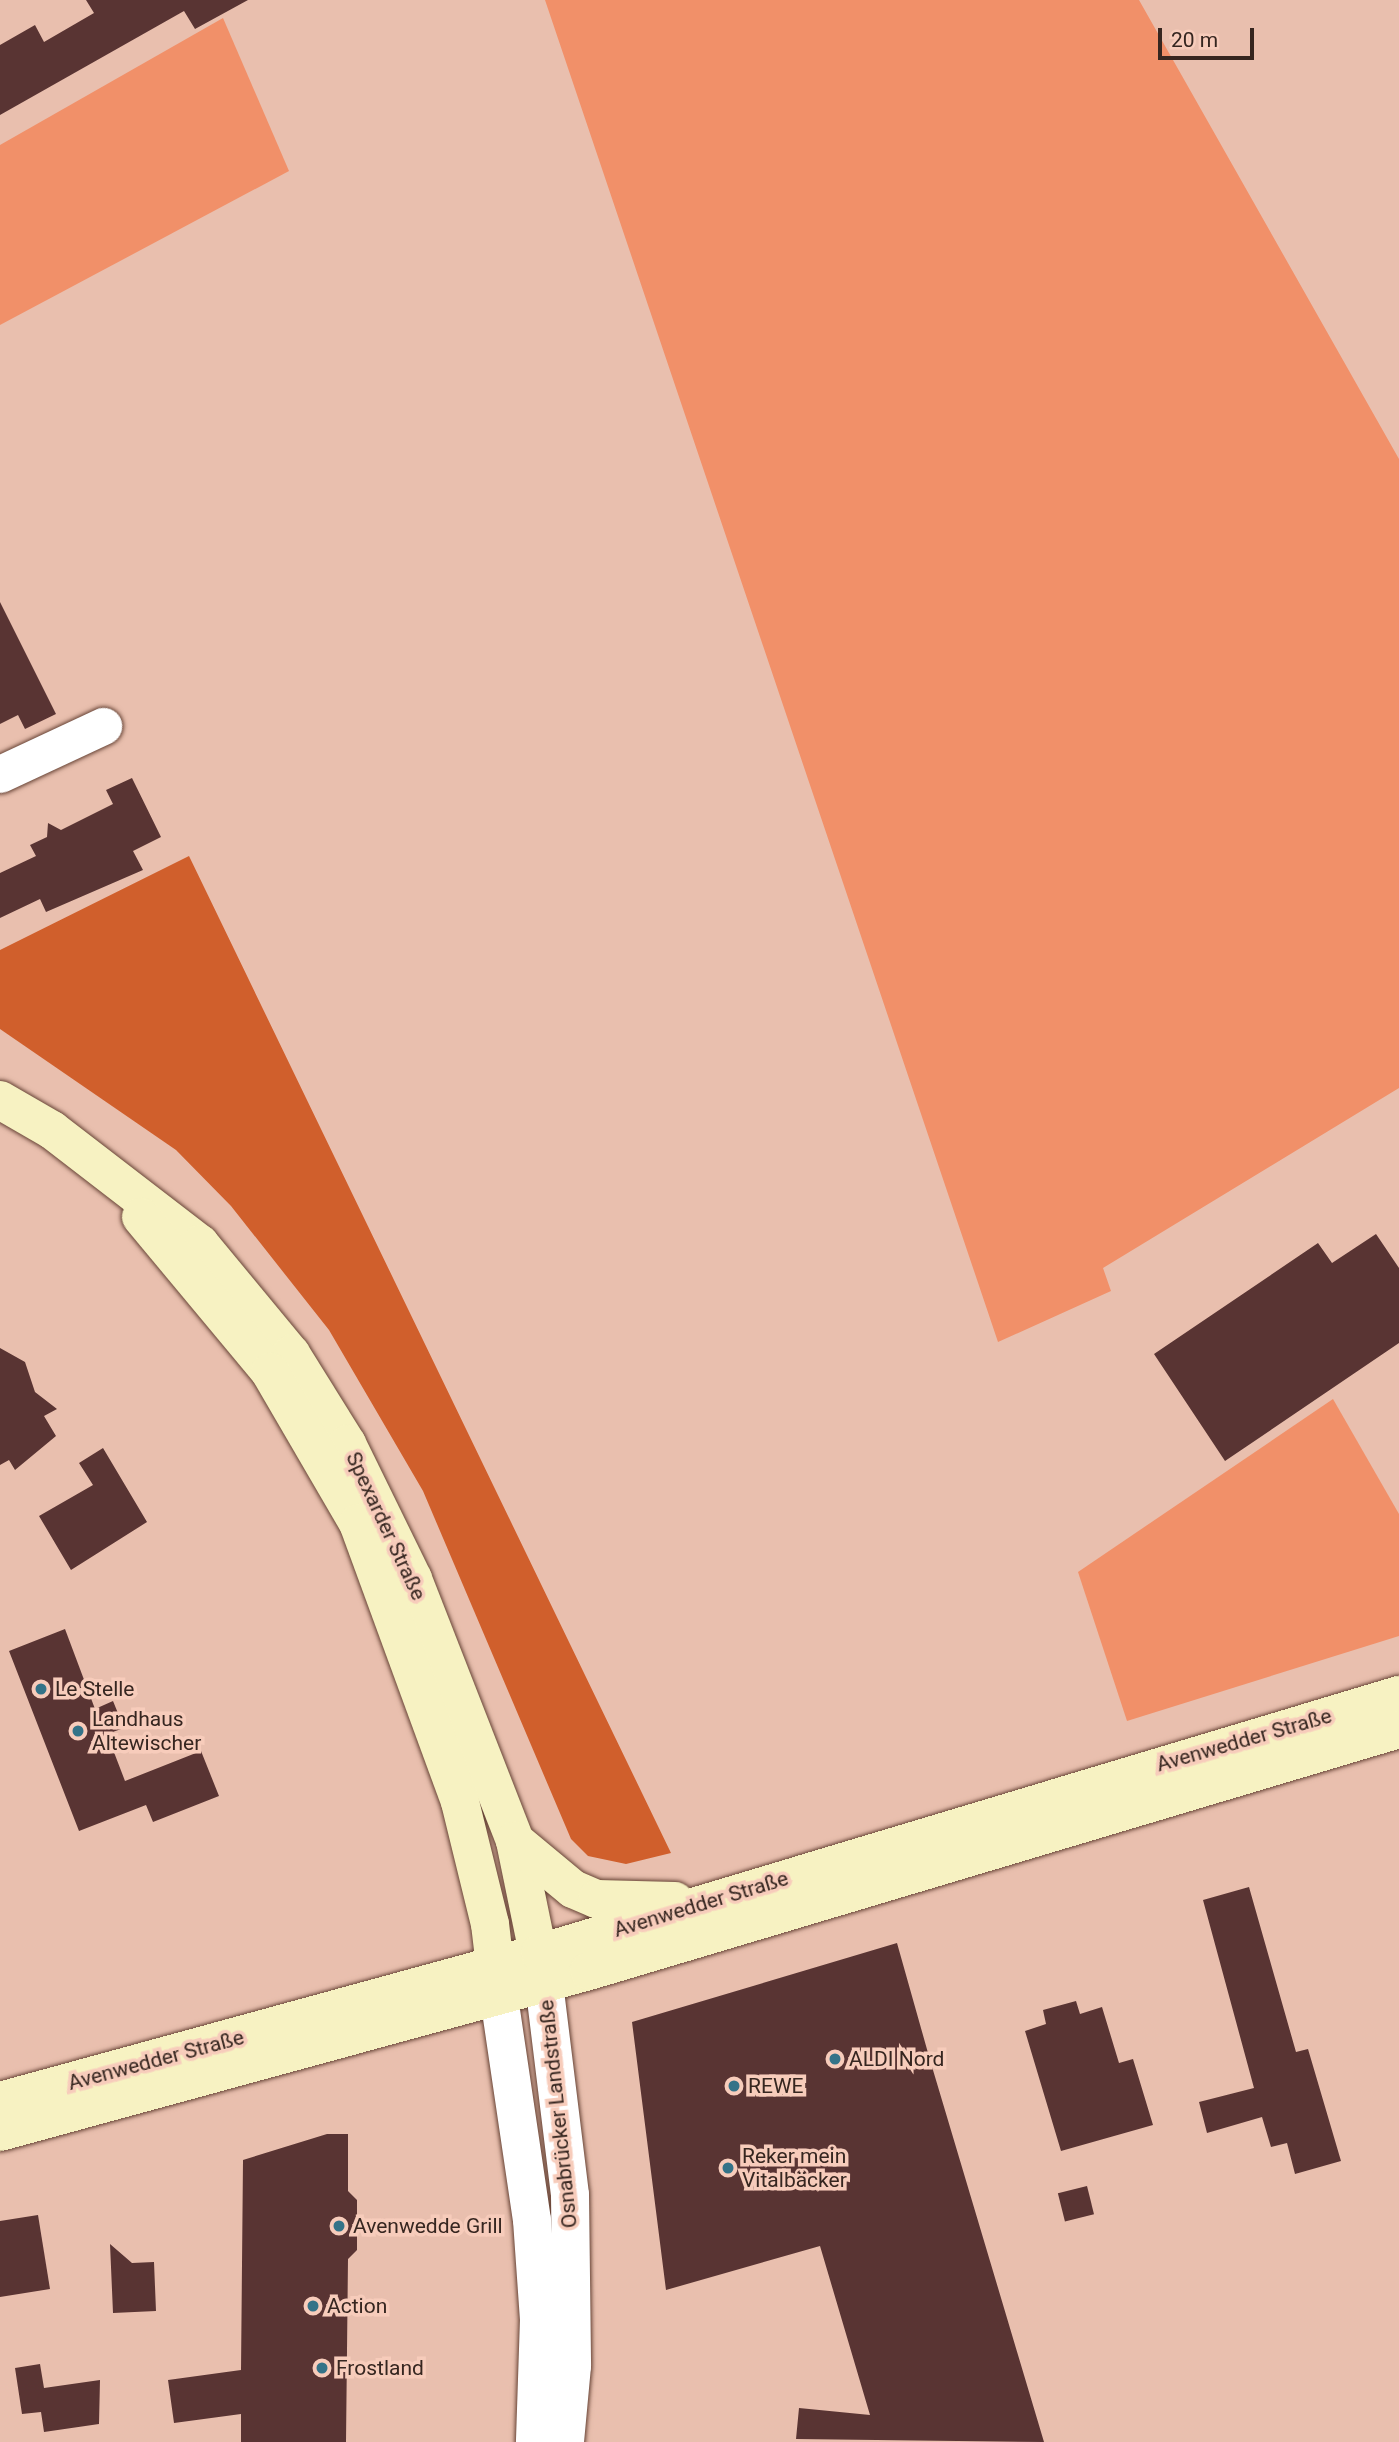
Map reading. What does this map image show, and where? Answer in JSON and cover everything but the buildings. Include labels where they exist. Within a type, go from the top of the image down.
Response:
[{"type":"main road","name":"Spexarder Straße","points":[[0,1100],[52,1130],[200,1244],[291,1354],[347,1444],[413,1579],[515,1841],[542,1968]]},
{"type":"main road","name":"Spexarder Straße","points":[[107,1175],[270,1372],[358,1523],[460,1801],[497,1981]]},
{"type":"main road","name":"Avenwedder Straße","points":[[542,1968],[728,1896],[1399,1695]]},
{"type":"main road","name":"Avenwedder Straße","points":[[0,2132],[542,1968],[1399,1729]]},
{"type":"main road","points":[[515,1841],[573,1889],[597,1899],[655,1903],[728,1896]]},
{"type":"main road","name":"Avenwedder Straße","points":[[0,2101],[497,1981]]},
{"type":"street","points":[[0,774],[103,726]]},
{"type":"street","name":"Osnabrücker Landstraße","points":[[542,1968],[570,2195],[572,2366],[565,2442]]},
{"type":"street","name":"Osnabrücker Landstraße","points":[[497,1981],[532,2220],[539,2319],[535,2442]]},
{"type":"shaded area","points":[[545,0],[1139,0],[1399,459],[1399,1088],[1103,1268],[1111,1291],[998,1342]]},
{"type":"shaded area","points":[[223,18],[289,171],[0,325],[0,145]]},
{"type":"shaded area","points":[[189,856],[671,1853],[626,1864],[588,1856],[571,1839],[423,1491],[329,1330],[231,1206],[176,1150],[0,1029],[0,950]]},
{"type":"shaded area","points":[[1333,1399],[1399,1514],[1399,1636],[1127,1721],[1078,1572]]},
{"type":"place","name":"Le Stelle","points":[[41,1689]]},
{"type":"place","name":"Landhaus Altewischer","points":[[78,1731]]},
{"type":"place","name":"ALDI Nord","points":[[835,2059]]},
{"type":"place","name":"REWE","points":[[734,2086]]},
{"type":"place","name":"Reker mein Vitalbäcker","points":[[728,2168]]},
{"type":"place","name":"Avenwedde Grill","points":[[339,2226]]},
{"type":"place","name":"Action","points":[[313,2306]]},
{"type":"place","name":"Frostland","points":[[322,2368]]}]
